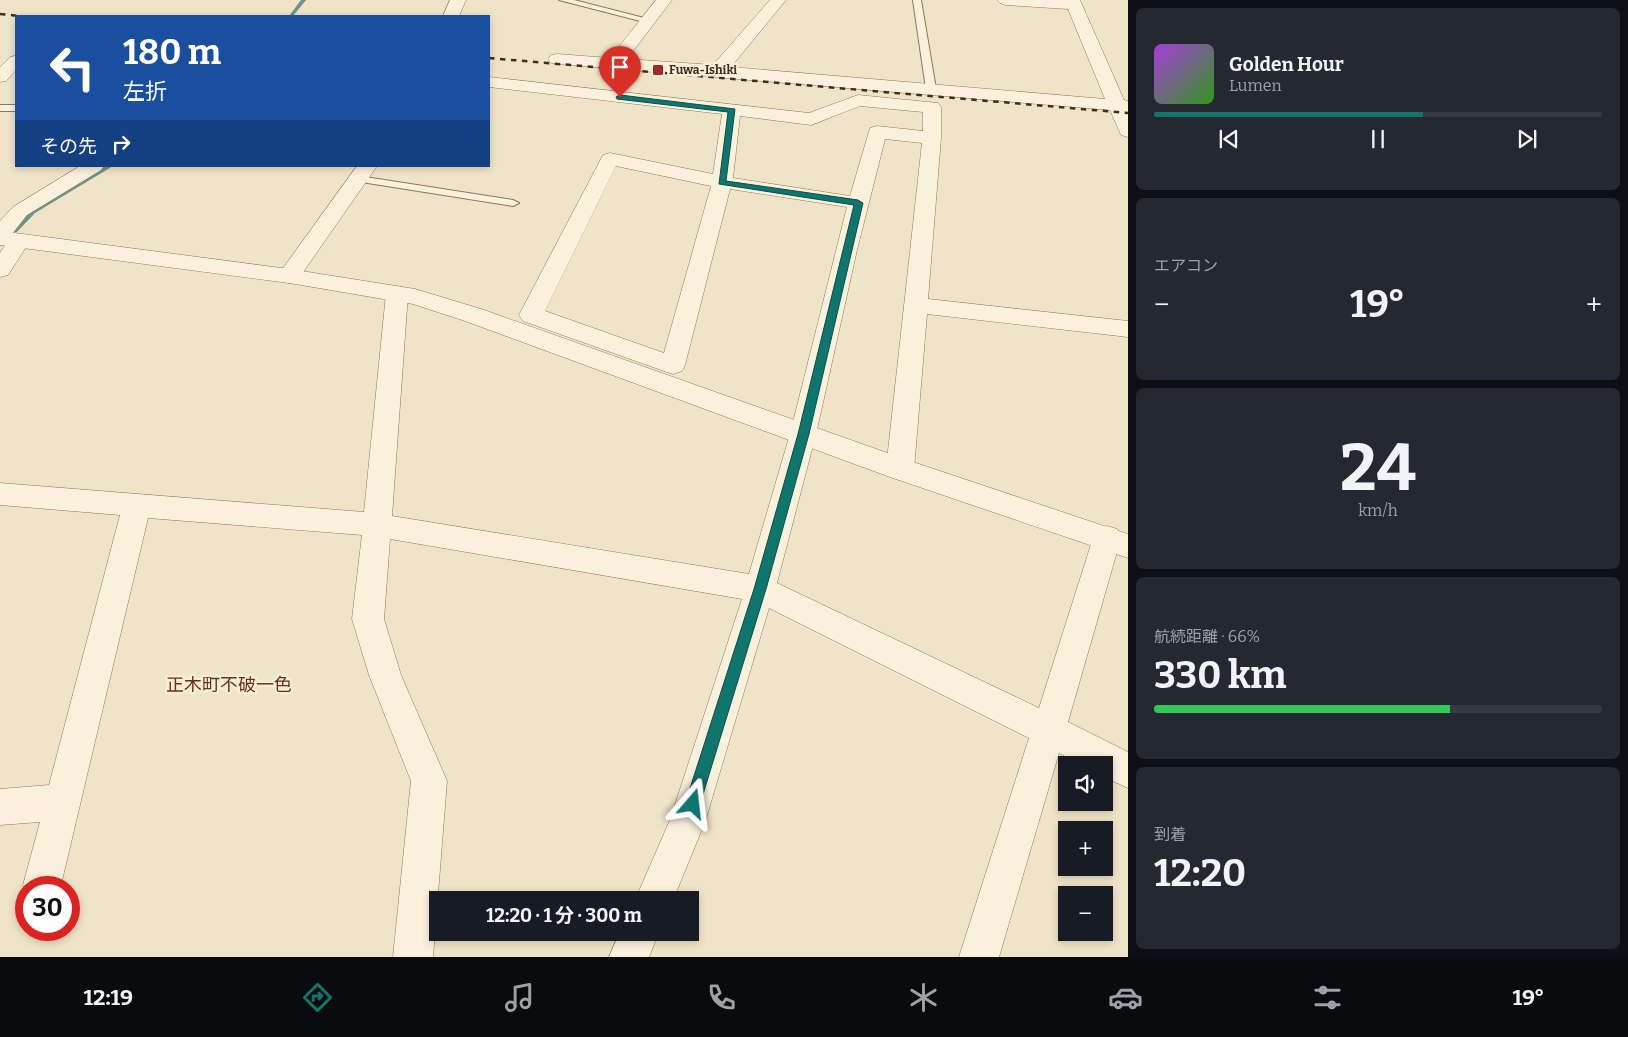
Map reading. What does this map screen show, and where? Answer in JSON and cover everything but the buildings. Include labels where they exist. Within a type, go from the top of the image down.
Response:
[{"type":"street","points":[[451,15],[458,0]]},
{"type":"street","points":[[615,63],[664,0]]},
{"type":"street","points":[[718,71],[778,0]]},
{"type":"street","points":[[1005,0],[1073,3],[1125,117]]},
{"type":"street","points":[[557,59],[718,71],[932,98],[1125,117]]},
{"type":"street","points":[[0,77],[15,62]]},
{"type":"street","points":[[490,82],[811,119],[858,100],[932,98]]},
{"type":"street","points":[[900,469],[932,138],[932,98]]},
{"type":"street","points":[[732,110],[722,182],[673,365],[531,315],[610,159],[722,182],[858,203]]},
{"type":"street","points":[[658,891],[687,822],[760,589],[803,434],[858,203],[877,132],[932,138]]},
{"type":"street","points":[[0,270],[6,238],[20,211],[92,167]]},
{"type":"street","points":[[289,276],[363,173]]},
{"type":"street","points":[[6,238],[289,276],[415,297],[473,315],[900,469],[1118,542],[1049,730],[979,957]]},
{"type":"street","points":[[398,294],[368,619],[385,675],[429,781],[413,957]]},
{"type":"street","points":[[916,305],[1128,329]]},
{"type":"street","points":[[0,494],[378,524],[760,589],[1049,730],[1128,771]]},
{"type":"street","points":[[44,876],[137,505]]},
{"type":"street","points":[[0,807],[63,802]]},
{"type":"street","points":[[629,957],[636,941]]},
{"type":"lane","points":[[564,0],[648,20]]},
{"type":"lane","points":[[917,0],[932,98]]},
{"type":"lane","points":[[0,108],[15,108]]},
{"type":"lane","points":[[363,173],[513,203]]},
{"type":"waterway","points":[[292,15],[304,0]]},
{"type":"waterway","points":[[15,231],[33,212],[108,167]]},
{"type":"railway","points":[[0,14],[15,16]]},
{"type":"railway","points":[[490,58],[1128,113]]},
{"type":"place","name":"Fuwa-Ishiki","points":[[658,70]]},
{"type":"district","name":"正木町不破一色","points":[[229,685]]},
{"type":"route","points":[[620,97],[732,110],[722,182],[858,203],[803,434],[760,589],[693,804]]}]
